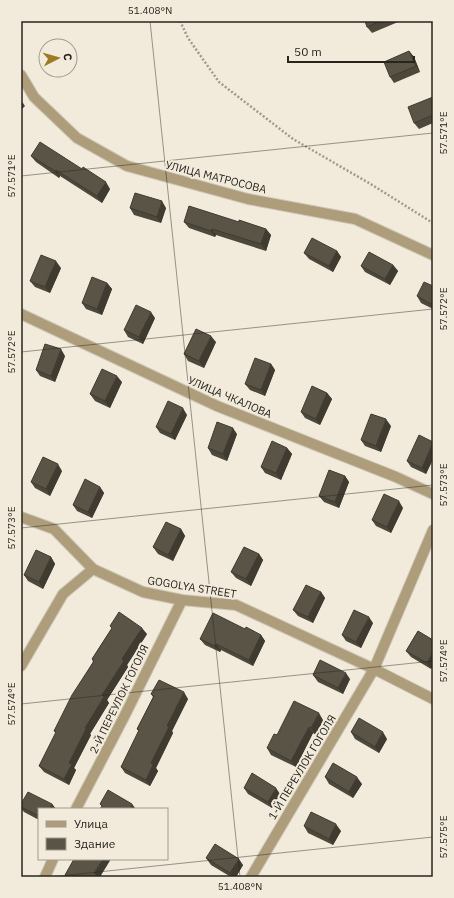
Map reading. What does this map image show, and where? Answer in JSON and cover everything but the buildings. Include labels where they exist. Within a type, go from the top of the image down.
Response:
[{"type":"street","name":"УЛИЦА МАТРОСОВА","points":[[21,75],[34,97],[77,138],[127,166],[248,199],[355,219],[433,254]]},
{"type":"street","name":"УЛИЦА ЧКАЛОВА","points":[[21,314],[217,406],[396,477],[433,494]]},
{"type":"street","name":"GOGOLYA STREET","points":[[21,517],[54,529],[93,569],[143,592],[182,600],[236,605],[374,669],[433,699]]},
{"type":"street","name":"1-Й ПЕРЕУЛОК ГОГОЛЯ","points":[[251,877],[374,669],[433,530]]},
{"type":"street","points":[[21,666],[63,594],[93,569]]},
{"type":"street","name":"2-Й ПЕРЕУЛОК ГОГОЛЯ","points":[[77,808],[182,600]]},
{"type":"street","points":[[45,877],[53,860]]},
{"type":"path","points":[[180,21],[188,38],[219,82],[293,139],[433,223]]}]
